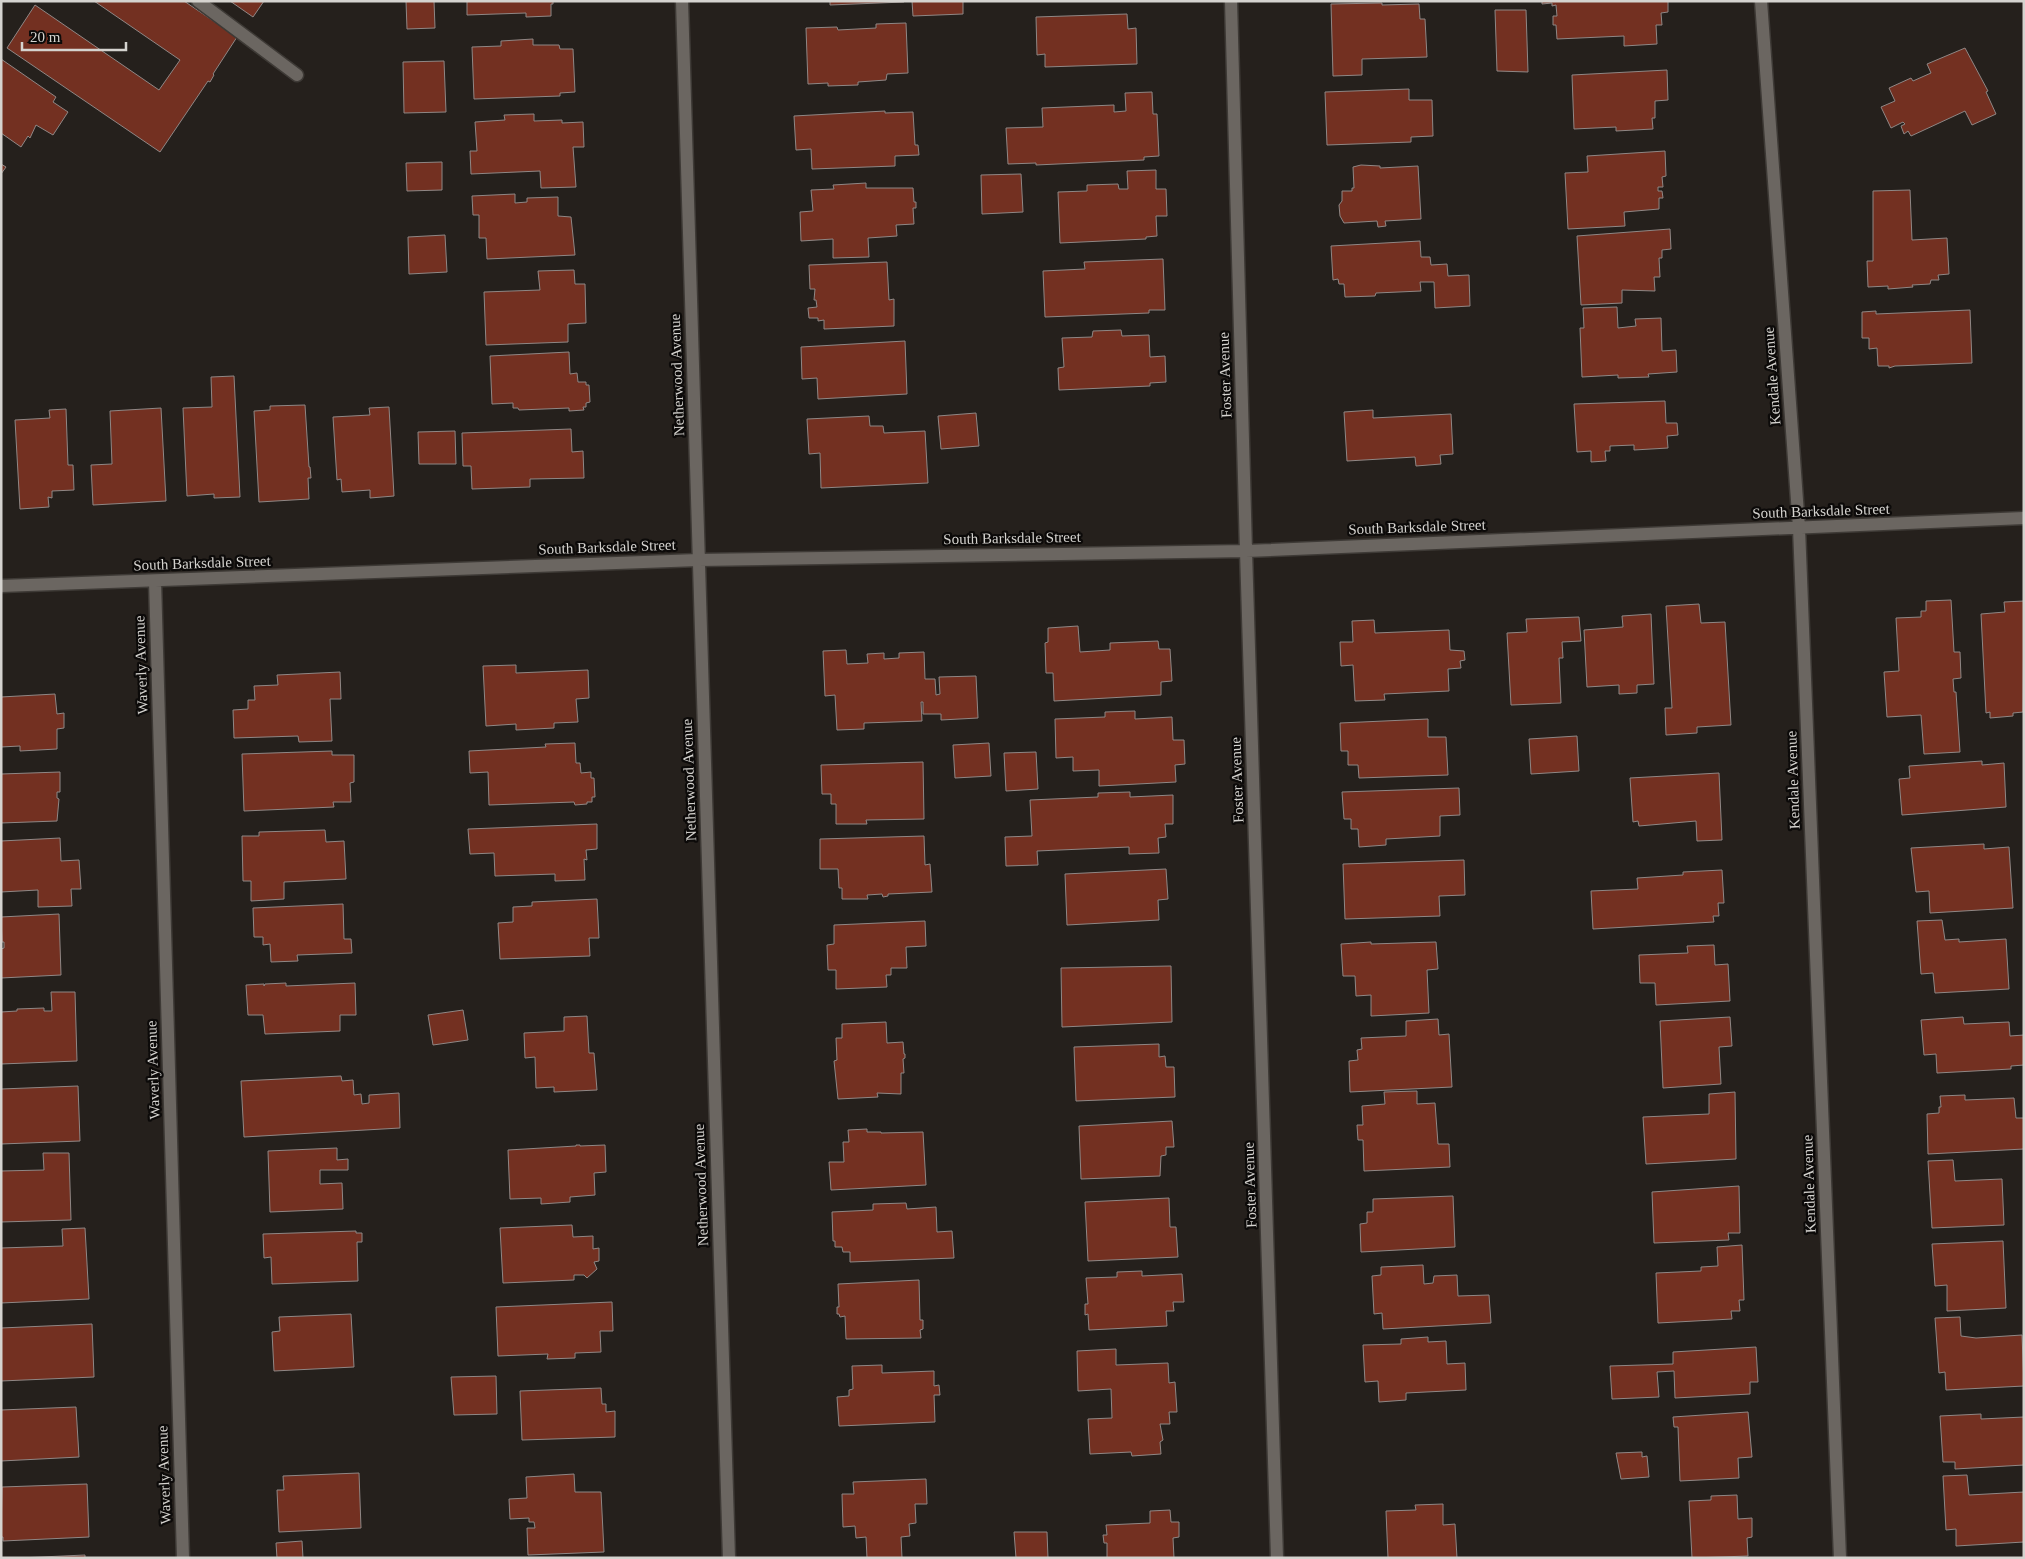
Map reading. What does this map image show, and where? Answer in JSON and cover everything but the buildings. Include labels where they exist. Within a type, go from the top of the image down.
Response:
[{"type":"street","points":[[198,1],[297,75]]},
{"type":"street","name":"Netherwood Avenue","points":[[682,1],[729,1558]]},
{"type":"street","name":"Foster Avenue","points":[[1231,1],[1277,1558]]},
{"type":"street","name":"Kendale Avenue","points":[[1761,1],[1799,528],[1840,1558]]},
{"type":"street","name":"South Barksdale Street","points":[[1,586],[698,560],[1246,551],[2024,518]]},
{"type":"street","name":"Waverly Avenue","points":[[155,581],[183,1558]]}]
